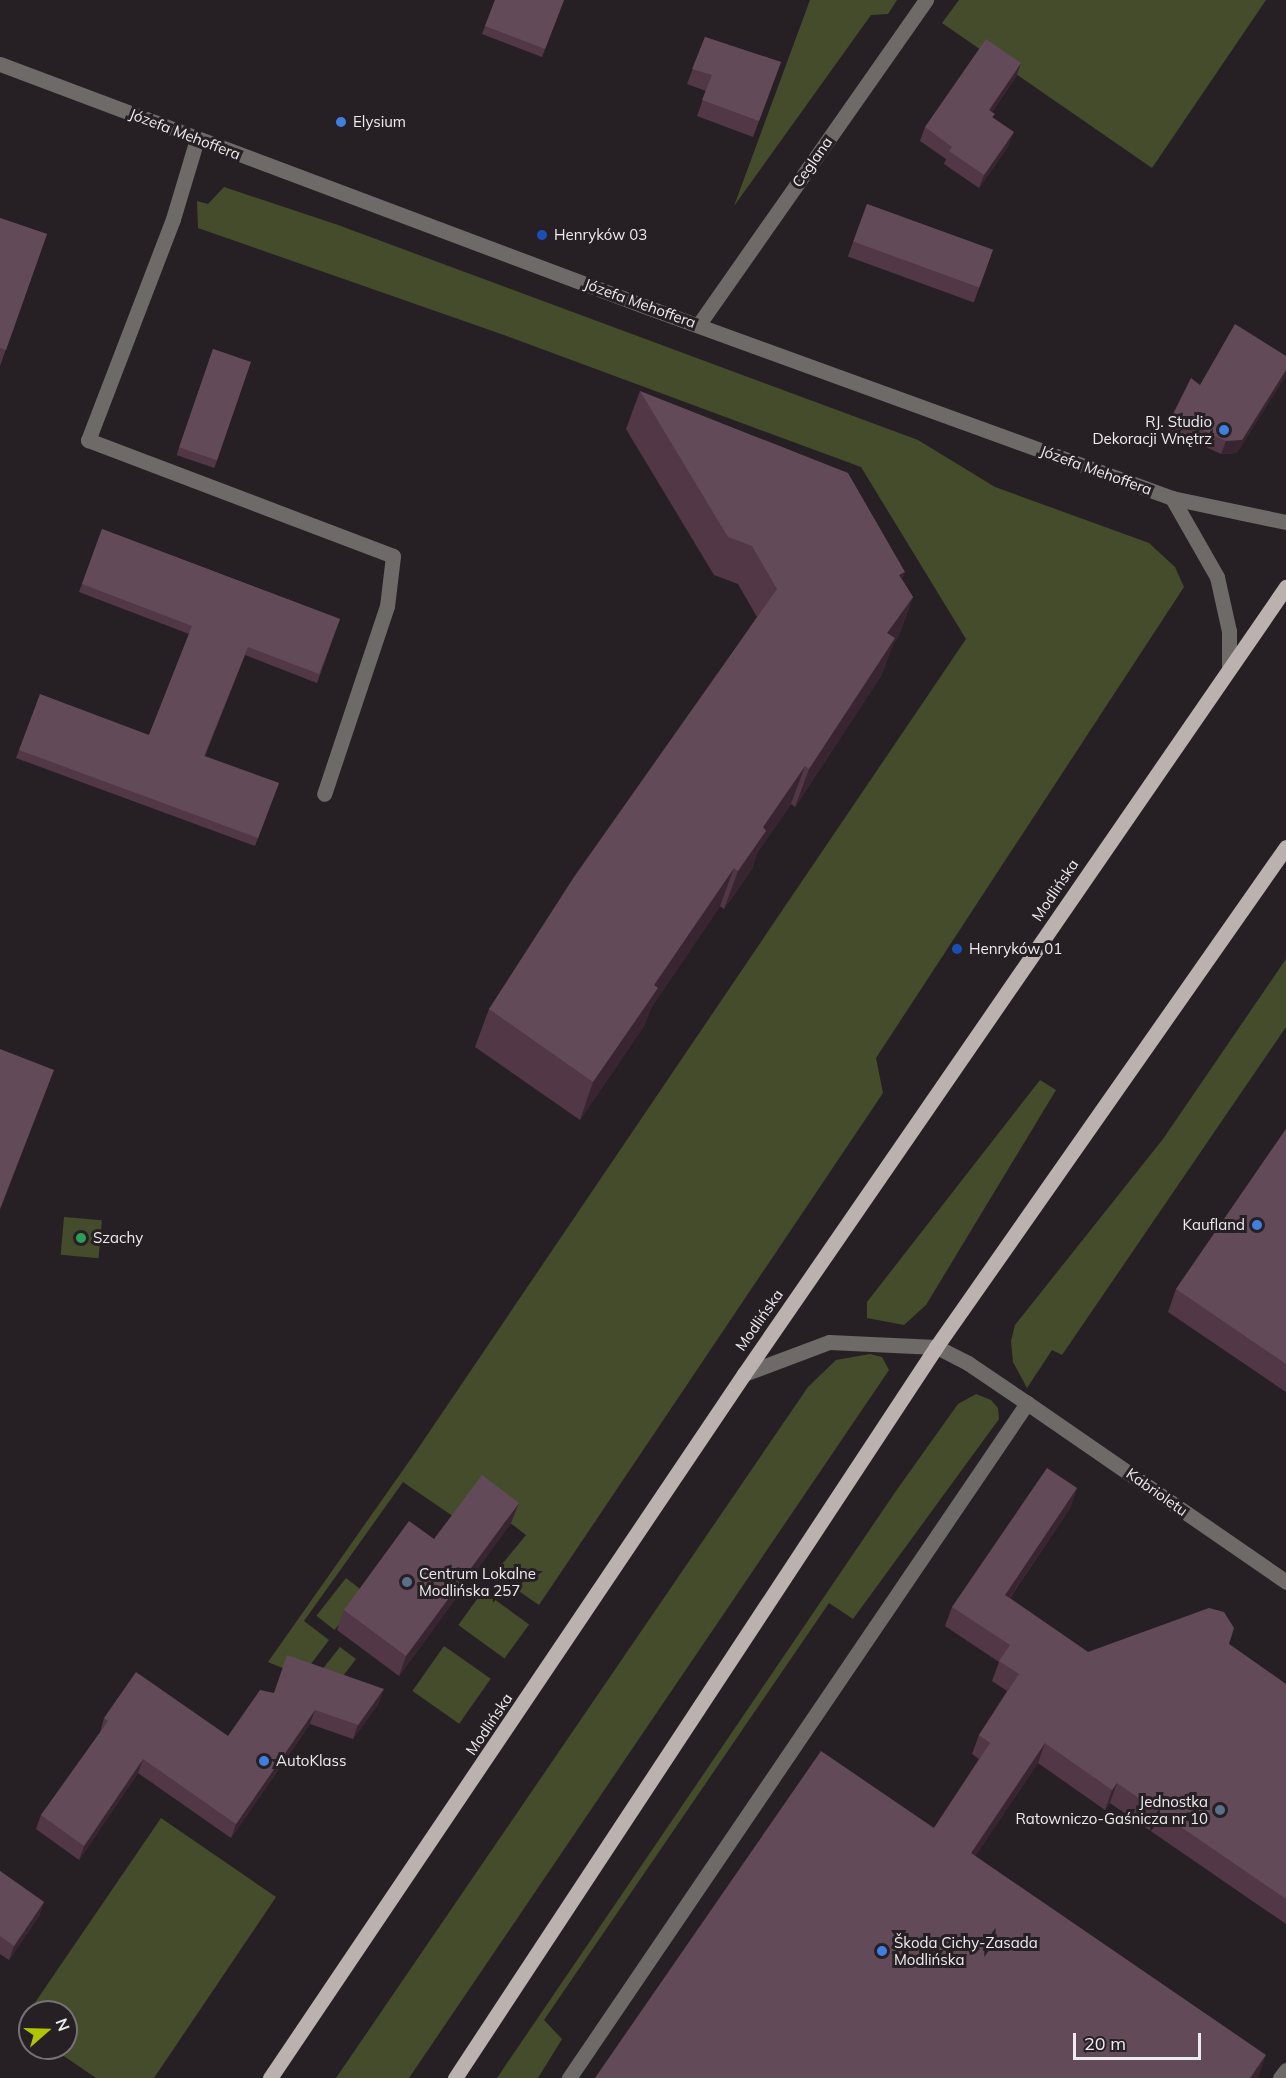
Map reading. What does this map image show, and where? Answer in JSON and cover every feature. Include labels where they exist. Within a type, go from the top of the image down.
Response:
[{"type":"main road","name":"Modlińska","points":[[270,2078],[744,1374],[1229,666],[1286,587]]},
{"type":"main road","points":[[455,2078],[936,1347],[1286,848]]},
{"type":"street","name":"Ceglana","points":[[699,324],[926,0]]},
{"type":"street","name":"Józefa Mehoffera","points":[[0,64],[197,139],[1172,498],[1286,522]]},
{"type":"street","points":[[197,139],[170,229],[88,440],[393,556],[387,606],[324,794]]},
{"type":"street","points":[[1172,498],[1217,577],[1229,631],[1229,666]]},
{"type":"street","points":[[744,1374],[829,1342],[936,1347]]},
{"type":"street","name":"Kabrioletu","points":[[936,1347],[1027,1402],[1286,1582]]},
{"type":"street","points":[[568,2078],[1027,1402]]},
{"type":"street","points":[[1280,2078],[1286,2070]]},
{"type":"green space","points":[[810,0],[897,0],[888,14],[871,15],[734,206]]},
{"type":"green space","points":[[959,0],[1266,0],[1152,168],[942,23]]},
{"type":"green space","points":[[224,187],[338,225],[918,440],[995,487],[1149,543],[1175,567],[1184,587],[876,1058],[883,1093],[539,1605],[494,1574],[526,1535],[475,1496],[457,1519],[403,1482],[304,1621],[329,1640],[302,1676],[268,1662],[415,1453],[966,639],[861,467],[501,334],[198,228],[197,201],[208,204]]},
{"type":"green space","points":[[1286,959],[1286,1027],[1062,1355],[1052,1350],[1027,1388],[1013,1362],[1011,1341],[1015,1325],[1163,1139]]},
{"type":"green space","points":[[1040,1080],[1056,1090],[926,1305],[904,1325],[867,1318],[867,1302]]},
{"type":"green space","name":"Szachy","points":[[64,1217],[102,1220],[99,1258],[61,1255]]},
{"type":"green space","points":[[870,1354],[882,1357],[889,1370],[409,2078],[336,2078],[808,1387],[836,1360]]},
{"type":"green space","points":[[976,1394],[991,1400],[998,1408],[999,1419],[853,1619],[829,1603],[544,2020],[562,2039],[538,2078],[497,2078],[896,1491],[958,1404]]},
{"type":"green space","points":[[346,1578],[364,1592],[335,1630],[316,1616]]},
{"type":"green space","points":[[483,1591],[529,1625],[504,1658],[458,1625]]},
{"type":"green space","points":[[444,1646],[491,1679],[459,1724],[412,1691]]},
{"type":"green space","points":[[340,1647],[356,1659],[336,1685],[314,1680]]},
{"type":"green space","points":[[161,1818],[276,1897],[154,2078],[96,2078],[70,2060],[78,2060],[78,2000],[37,2000]]},
{"type":"building","points":[[495,0],[564,0],[545,49],[485,26]]},
{"type":"building","points":[[705,37],[781,62],[759,121],[702,100],[712,75],[692,69]]},
{"type":"building","points":[[986,39],[1021,63],[989,110],[995,114],[992,117],[1014,132],[984,175],[949,151],[952,147],[925,127]]},
{"type":"building","points":[[867,204],[993,250],[979,287],[853,242]]},
{"type":"building","points":[[0,218],[47,234],[6,350],[0,348]]},
{"type":"building","points":[[1235,324],[1286,356],[1286,370],[1242,440],[1226,441],[1172,416],[1191,378],[1200,385]]},
{"type":"building","points":[[213,349],[251,362],[217,460],[179,447]]},
{"type":"building","points":[[640,391],[848,473],[905,572],[899,575],[913,597],[887,633],[895,638],[809,769],[805,766],[763,827],[766,831],[738,871],[734,868],[654,985],[658,988],[593,1082],[489,1009],[574,877],[777,589],[752,546],[728,537]]},
{"type":"building","points":[[102,529],[340,619],[319,674],[248,647],[204,756],[279,783],[258,838],[19,750],[40,694],[149,735],[192,626],[82,584]]},
{"type":"building","points":[[0,1049],[54,1070],[0,1209]]},
{"type":"building","name":"Kaufland","points":[[1286,1129],[1286,1364],[1176,1289]]},
{"type":"building","points":[[1047,1468],[1077,1488],[1005,1595],[1088,1652],[1209,1608],[1224,1612],[1234,1628],[1229,1644],[1286,1684],[1286,1899],[1117,1783],[1112,1790],[1045,1743],[971,1853],[1266,2055],[1250,2078],[595,2078],[821,1751],[934,1828],[990,1743],[979,1735],[1019,1674],[999,1661],[1010,1645],[952,1607]]},
{"type":"building","points":[[482,1475],[519,1503],[406,1656],[344,1610],[409,1521],[434,1539]]},
{"type":"building","points":[[287,1655],[384,1689],[358,1725],[315,1710],[236,1824],[143,1759],[84,1846],[41,1815],[108,1721],[104,1718],[136,1672],[228,1736],[260,1690],[274,1693]]},
{"type":"building","points":[[0,1871],[44,1902],[14,1946],[0,1936]]},
{"type":"place","name":"Elysium","points":[[341,122]]},
{"type":"place","name":"Henryków 03","points":[[542,235]]},
{"type":"place","name":"RJ. Studio Dekoracji Wnętrz","points":[[1224,430]]},
{"type":"place","name":"Henryków 01","points":[[957,949]]},
{"type":"place","name":"Kaufland","points":[[1257,1225]]},
{"type":"place","name":"Szachy","points":[[81,1238]]},
{"type":"place","name":"Centrum Lokalne Modlińska 257","points":[[407,1582]]},
{"type":"place","name":"AutoKlass","points":[[264,1761]]},
{"type":"place","name":"Jednostka Ratowniczo-Gaśnicza nr 10","points":[[1220,1810]]},
{"type":"place","name":"Škoda Cichy-Zasada Modlińska","points":[[882,1951]]}]
